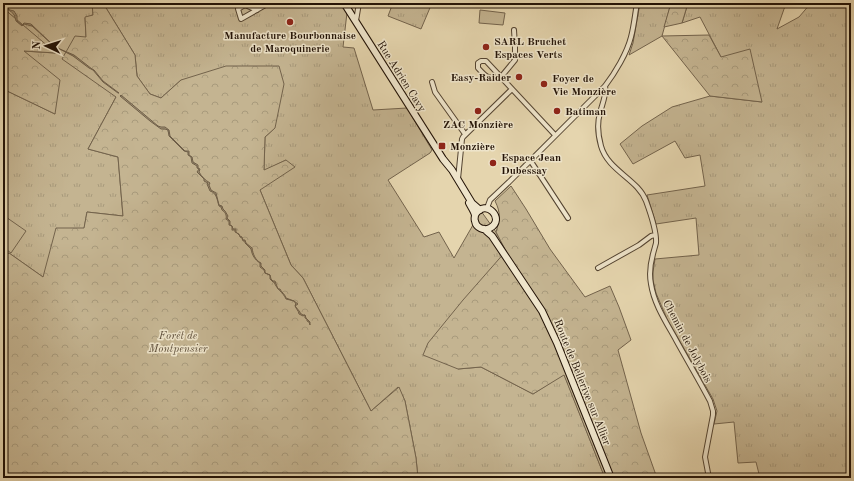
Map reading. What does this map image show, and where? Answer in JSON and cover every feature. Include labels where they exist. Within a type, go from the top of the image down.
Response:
[{"type":"main road","name":"Rue Adrien Cavy","points":[[344,3],[443,159],[475,215]]},
{"type":"main road","name":"Rue Adrien Cavy","points":[[443,159],[458,179],[472,203],[480,210]]},
{"type":"main road","points":[[492,227],[484,229],[481,228],[476,224],[475,215],[480,210],[487,208],[493,212],[496,218],[492,227],[492,236]]},
{"type":"main road","name":"Route de Bellerive sur Allier","points":[[484,229],[492,236],[542,311],[557,343],[611,478]]},
{"type":"street","points":[[257,10],[269,3]]},
{"type":"street","points":[[356,20],[359,3]]},
{"type":"street","points":[[487,208],[490,200],[605,86],[611,78],[624,55],[631,38],[637,3]]},
{"type":"street","points":[[514,30],[515,60],[501,77],[494,79],[485,75],[478,68],[478,63],[481,61],[486,62],[501,77],[556,135]]},
{"type":"street","points":[[432,82],[435,92],[465,134]]},
{"type":"street","name":"Chemin de Jolybois","points":[[605,86],[606,88],[598,123],[598,132],[603,154],[608,161],[638,189],[644,197],[652,220],[656,240],[649,271],[655,300],[714,411],[705,457],[709,478]]},
{"type":"street","points":[[458,179],[462,139],[465,134],[512,89]]},
{"type":"street","points":[[530,160],[568,218]]},
{"type":"street","points":[[452,170],[458,167]]},
{"type":"street","points":[[598,268],[655,235]]},
{"type":"green space","points":[[3,3],[92,3],[93,15],[85,18],[86,37],[116,97],[88,149],[118,157],[123,216],[87,212],[84,229],[43,277],[9,253],[3,257],[3,89],[55,114],[23,51],[55,53],[3,8]]},
{"type":"green space","name":"Forêt de Montpensier","points":[[92,3],[103,3],[135,55],[137,76],[150,94],[161,98],[181,80],[226,66],[279,66],[284,84],[275,128],[265,137],[264,170],[286,160],[295,167],[260,190],[291,265],[303,278],[371,411],[399,387],[405,401],[416,458],[418,478],[3,478],[3,257],[9,253],[43,277],[56,228],[84,228],[87,212],[123,216],[118,157],[88,149],[116,97],[62,59],[75,36],[86,37],[85,17],[93,15]]},
{"type":"green space","points":[[103,3],[347,3],[343,47],[354,48],[373,110],[407,108],[432,150],[430,153],[388,180],[424,237],[439,232],[454,258],[481,211],[496,232],[506,251],[499,260],[458,369],[481,367],[533,394],[564,374],[605,478],[418,478],[416,458],[405,401],[398,387],[371,411],[303,278],[291,265],[260,190],[286,160],[264,171],[265,137],[275,128],[181,80],[161,98],[150,94],[137,76],[135,55]]},
{"type":"green space","points":[[393,3],[432,3],[421,29],[388,16]]},
{"type":"green space","points":[[640,3],[671,3],[662,36],[629,55],[633,43]]},
{"type":"green space","points":[[671,3],[688,3],[682,23],[664,27]]},
{"type":"green space","points":[[688,3],[787,3],[777,29],[799,17],[811,3],[851,3],[851,478],[760,478],[756,462],[738,463],[734,422],[714,424],[717,411],[713,399],[667,319],[656,293],[653,280],[655,259],[699,255],[696,218],[656,224],[647,195],[705,186],[700,155],[685,158],[675,141],[633,164],[620,144],[642,126],[672,107],[710,96],[762,102],[721,57],[700,17],[682,23]]},
{"type":"green space","points":[[3,8],[56,53],[24,51],[60,80],[55,114],[3,89]]},
{"type":"green space","points":[[480,10],[505,13],[503,25],[479,23]]},
{"type":"green space","points":[[709,35],[721,57],[750,49],[762,102],[710,96],[662,36]]},
{"type":"green space","points":[[511,186],[550,249],[585,297],[610,286],[631,340],[618,350],[641,433],[657,478],[605,478],[564,375],[533,394],[481,367],[458,369],[423,355],[428,343],[506,251],[496,232],[499,216],[495,201]]},
{"type":"green space","points":[[3,215],[26,231],[11,253],[3,247]]},
{"type":"water","points":[[3,5],[14,11],[17,16],[17,21],[22,25],[24,23],[31,24],[53,45],[32,26],[24,24],[22,26],[16,21],[13,13]]},
{"type":"water","points":[[60,49],[74,55],[94,70],[103,81],[119,93],[103,82],[93,70]]},
{"type":"water","points":[[121,95],[158,126],[165,127],[169,130],[170,136],[185,151],[189,151],[189,155],[192,157],[193,162],[198,165],[198,168],[200,169],[200,174],[210,183],[209,185],[211,190],[216,193],[219,205],[222,206],[228,216],[227,218],[230,221],[230,225],[232,226],[229,225],[229,221],[226,219],[226,214],[219,206],[215,195],[210,191],[207,184],[208,183],[204,181],[204,179],[197,172],[199,169],[192,163],[191,157],[188,155],[188,152],[184,151],[169,136],[168,130],[161,129],[150,121],[120,96]]},
{"type":"water","points":[[240,236],[242,237],[243,240],[245,240],[246,243],[252,248],[257,260],[254,257],[251,249],[245,243],[245,241],[243,241]]},
{"type":"water","points":[[257,260],[261,263],[261,266],[265,270],[265,273],[264,270],[260,267],[260,263]]},
{"type":"water","points":[[270,275],[271,279],[275,281],[278,288],[270,279]]},
{"type":"water","points":[[278,289],[280,289],[286,298],[294,301],[286,299]]},
{"type":"water","points":[[295,306],[300,313],[305,315],[303,316],[299,314]]},
{"type":"place","name":"Manufacture Bourbonnaise de Maroquinerie","points":[[290,22]]},
{"type":"place","name":"SARL Bruchet Espaces Verts","points":[[486,47]]},
{"type":"place","name":"Easy-Raider","points":[[519,77]]},
{"type":"place","name":"Foyer de Vie Monzière","points":[[544,84]]},
{"type":"place","name":"ZAC Monzière","points":[[478,111]]},
{"type":"place","name":"Batiman","points":[[557,111]]},
{"type":"place","name":"Monzière","points":[[442,146]]},
{"type":"place","name":"Espace Jean Dubessay","points":[[493,163]]}]
